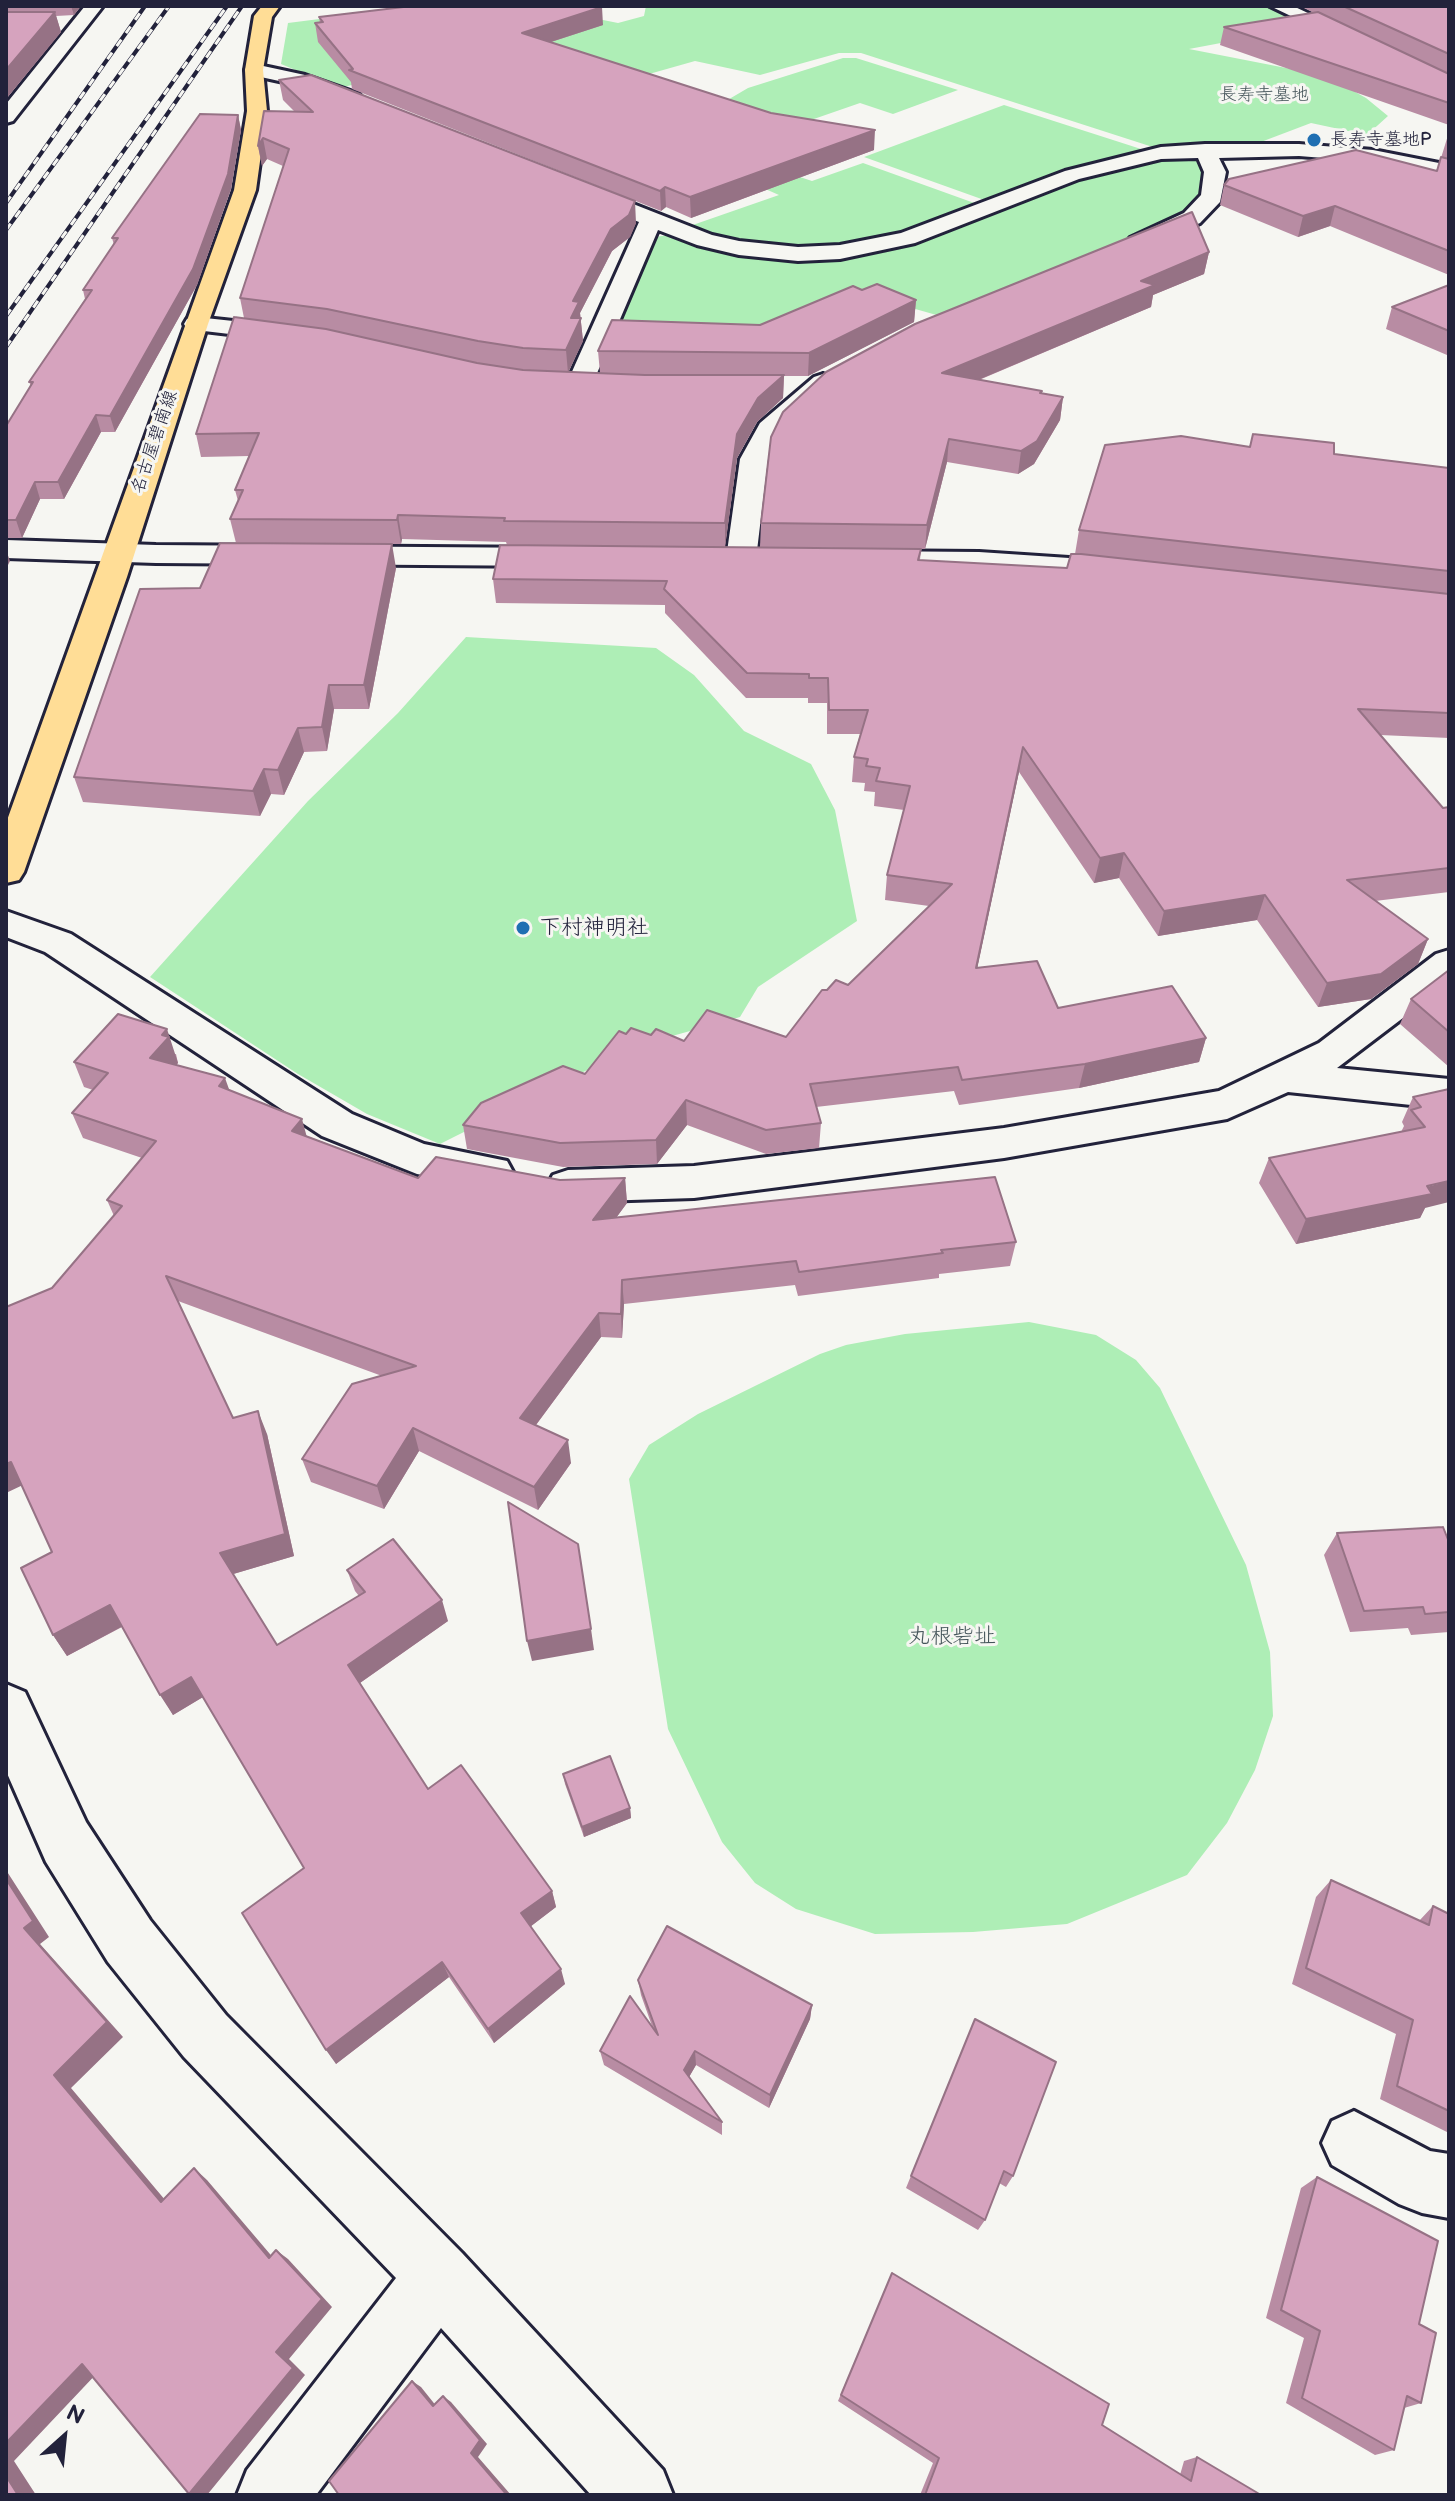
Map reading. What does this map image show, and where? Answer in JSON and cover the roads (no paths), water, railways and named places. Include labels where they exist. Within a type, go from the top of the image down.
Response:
[{"type":"main road","name":"名古屋碧南線","points":[[6,872],[245,190],[257,111],[254,70],[263,16],[271,6]]},
{"type":"street","points":[[6,117],[94,6]]},
{"type":"street","points":[[1279,6],[1448,85]]},
{"type":"street","points":[[56,24],[80,23]]},
{"type":"street","points":[[254,70],[298,79],[376,107]]},
{"type":"street","points":[[1118,251],[1176,227],[1204,207],[1212,197],[1215,183],[1215,172],[1205,150]]},
{"type":"street","points":[[564,185],[705,240],[739,248],[798,254],[840,252],[907,238],[1104,165],[1161,153],[1205,150],[1337,153],[1449,171]]},
{"type":"street","points":[[606,386],[569,385],[651,221]]},
{"type":"street","points":[[196,324],[308,337]]},
{"type":"street","points":[[773,559],[726,559],[754,459],[769,429],[814,387],[848,368]]},
{"type":"street","points":[[784,387],[814,387]]},
{"type":"street","points":[[6,549],[581,557]]},
{"type":"street","points":[[836,559],[979,561],[1150,573]]},
{"type":"street","points":[[6,923],[58,943],[337,1125],[417,1158],[563,1186],[694,1182],[1004,1143],[1227,1104],[1333,1053],[1449,963]]},
{"type":"street","points":[[1286,1077],[1449,1094]]},
{"type":"street","points":[[6,1710],[66,1842],[129,1941],[205,2036],[439,2276],[638,2495]]},
{"type":"street","points":[[1354,2143],[1422,2181],[1449,2186]]},
{"type":"street","points":[[272,2495],[439,2276]]},
{"type":"railway","points":[[6,203],[145,6]]},
{"type":"railway","points":[[6,230],[169,6]]},
{"type":"railway","points":[[6,316],[227,6]]},
{"type":"railway","points":[[6,347],[242,6]]},
{"type":"place","name":"長寿寺墓地P","points":[[1314,140]]},
{"type":"place","name":"下村神明社","points":[[523,928]]},
{"type":"park label","name":"長寿寺墓地","points":[[1264,95]]},
{"type":"park label","name":"丸根砦址","points":[[952,1637]]}]
